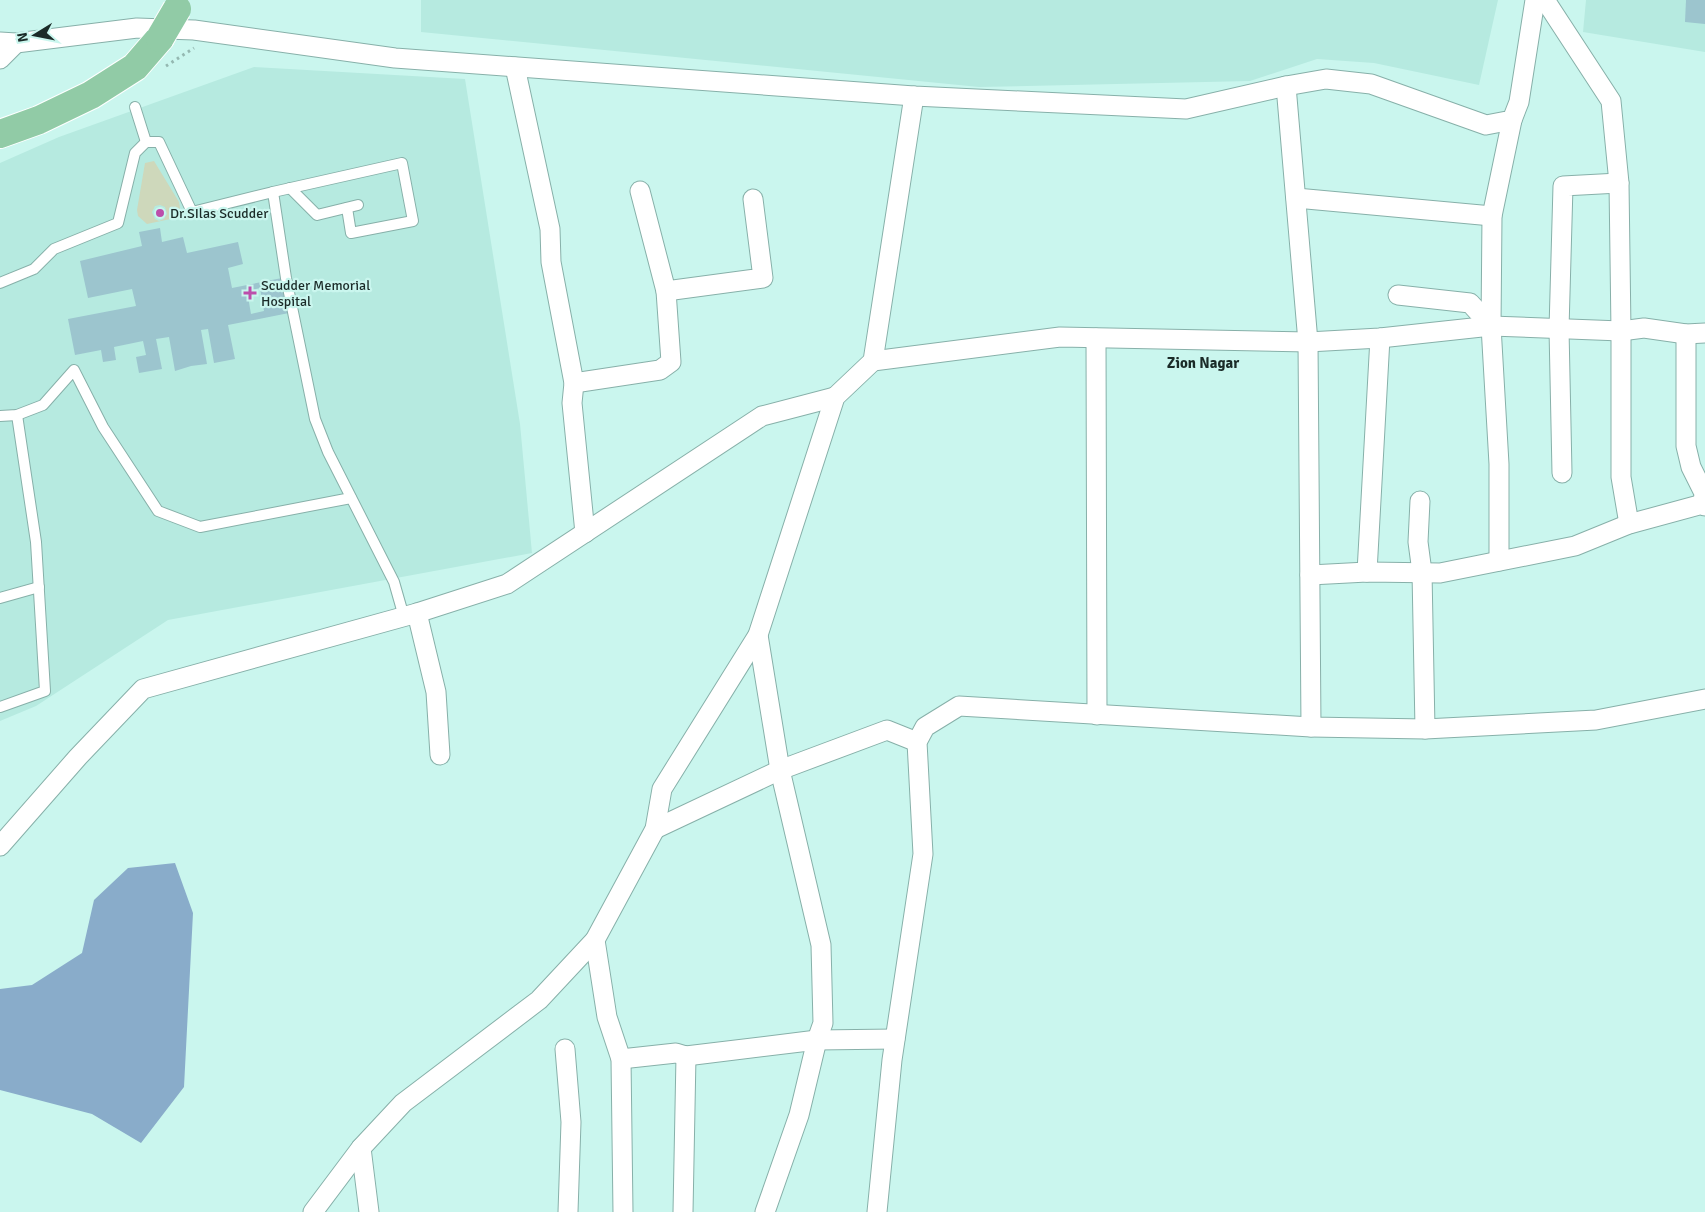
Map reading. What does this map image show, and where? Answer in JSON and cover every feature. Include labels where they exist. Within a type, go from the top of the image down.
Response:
[{"type":"main road","points":[[0,134],[39,120],[91,95],[135,67],[160,38],[181,0]]},
{"type":"street","points":[[1499,561],[1499,464],[1491,326],[1492,216],[1512,120],[1519,102],[1535,0]]},
{"type":"street","points":[[1545,0],[1611,102],[1619,183],[1622,331],[1621,477],[1629,524]]},
{"type":"street","points":[[0,59],[8,43],[137,28],[194,30],[395,58],[914,96],[1186,109],[1286,86],[1326,79],[1371,84],[1486,125],[1512,120]]},
{"type":"street","points":[[516,67],[550,229],[551,262],[574,383],[572,403],[585,533]]},
{"type":"street","points":[[1286,86],[1308,342],[1311,727]]},
{"type":"street","points":[[873,361],[914,96]]},
{"type":"street","points":[[1562,474],[1559,330],[1563,186],[1619,183]]},
{"type":"street","points":[[574,383],[660,370],[671,362],[666,291],[640,191]]},
{"type":"street","points":[[1296,198],[1492,216]]},
{"type":"street","points":[[666,291],[763,278],[753,199]]},
{"type":"street","points":[[1398,295],[1470,303],[1491,326]]},
{"type":"street","points":[[313,1212],[361,1148],[403,1103],[539,1000],[595,940],[656,829],[662,789],[758,635],[835,397],[873,361],[1060,337],[1308,342],[1380,338],[1491,326],[1622,331],[1644,328],[1686,334],[1705,333]]},
{"type":"street","points":[[1310,575],[1367,572],[1440,573],[1575,546],[1629,524],[1704,505],[1704,493],[1691,467],[1686,446],[1686,334]]},
{"type":"street","points":[[1096,338],[1097,714]]},
{"type":"street","points":[[1367,572],[1380,338]]},
{"type":"street","points":[[0,846],[78,757],[143,689],[411,615],[507,584],[762,416],[835,397]]},
{"type":"street","points":[[1420,501],[1418,542],[1422,572],[1425,729]]},
{"type":"street","points":[[411,615],[436,692],[440,755]]},
{"type":"street","points":[[758,635],[780,770],[821,945],[823,1023],[817,1040],[799,1115],[765,1212]]},
{"type":"street","points":[[877,1212],[895,1038],[923,854],[918,742],[925,727],[959,706],[1311,727],[1425,729],[1596,720],[1705,699]]},
{"type":"street","points":[[656,829],[780,770],[887,730],[918,742]]},
{"type":"street","points":[[595,940],[607,1017],[622,1059],[623,1212]]},
{"type":"street","points":[[622,1059],[676,1053],[686,1056],[817,1040],[895,1038]]},
{"type":"street","points":[[565,1049],[571,1122],[568,1212]]},
{"type":"street","points":[[683,1212],[686,1056]]},
{"type":"street","points":[[361,1148],[369,1212]]},
{"type":"lane","points":[[135,107],[146,142]]},
{"type":"lane","points":[[0,283],[34,268],[54,249],[118,223],[134,153],[146,142],[159,142],[192,212],[402,163],[414,221],[351,233],[347,208]]},
{"type":"lane","points":[[290,188],[317,215],[358,206]]},
{"type":"lane","points":[[274,192],[286,278],[315,419],[328,452],[411,615]]},
{"type":"lane","points":[[0,416],[18,415],[43,405],[74,370],[103,427],[158,511],[200,527],[351,498]]},
{"type":"lane","points":[[0,708],[45,691],[36,542],[18,415]]},
{"type":"lane","points":[[0,598],[39,588]]},
{"type":"path","points":[[165,67],[218,34]]},
{"type":"shaded area","points":[[421,0],[1498,0],[1479,85],[1374,63],[1317,59],[1250,81],[979,87],[421,32]]},
{"type":"shaded area","points":[[1586,0],[1705,0],[1705,52],[1583,32]]},
{"type":"shaded area","name":"Scudder Memorial Hospital","points":[[254,67],[465,79],[520,424],[532,553],[168,620],[36,706],[0,721],[0,163],[59,137]]},
{"type":"shaded area","points":[[154,161],[179,202],[180,208],[175,218],[147,224],[138,216],[137,210],[145,163]],"holes":[[[155,206],[165,207],[167,214],[164,219],[159,221],[155,219],[152,212]]]},
{"type":"water","points":[[175,863],[193,913],[184,1087],[141,1143],[92,1114],[0,1090],[0,989],[32,985],[82,953],[94,900],[128,868]]},
{"type":"building","points":[[1686,0],[1705,0],[1705,24],[1685,22]]},
{"type":"building","points":[[160,228],[162,242],[183,237],[187,253],[238,242],[243,264],[228,268],[232,288],[282,278],[289,313],[228,325],[235,359],[214,363],[208,329],[201,330],[207,364],[175,371],[169,337],[156,339],[162,369],[139,373],[136,357],[146,355],[143,341],[114,347],[116,360],[103,362],[101,350],[75,355],[68,319],[136,306],[132,289],[88,298],[80,261],[142,246],[139,232]],"holes":[[[260,288],[264,311],[251,314],[247,291]]]},
{"type":"place","name":"Dr.SIlas Scudder","points":[[160,213]]},
{"type":"place","name":"Scudder Memorial Hospital","points":[[250,293]]},
{"type":"district","name":"Zion Nagar","points":[[1203,363]]}]
